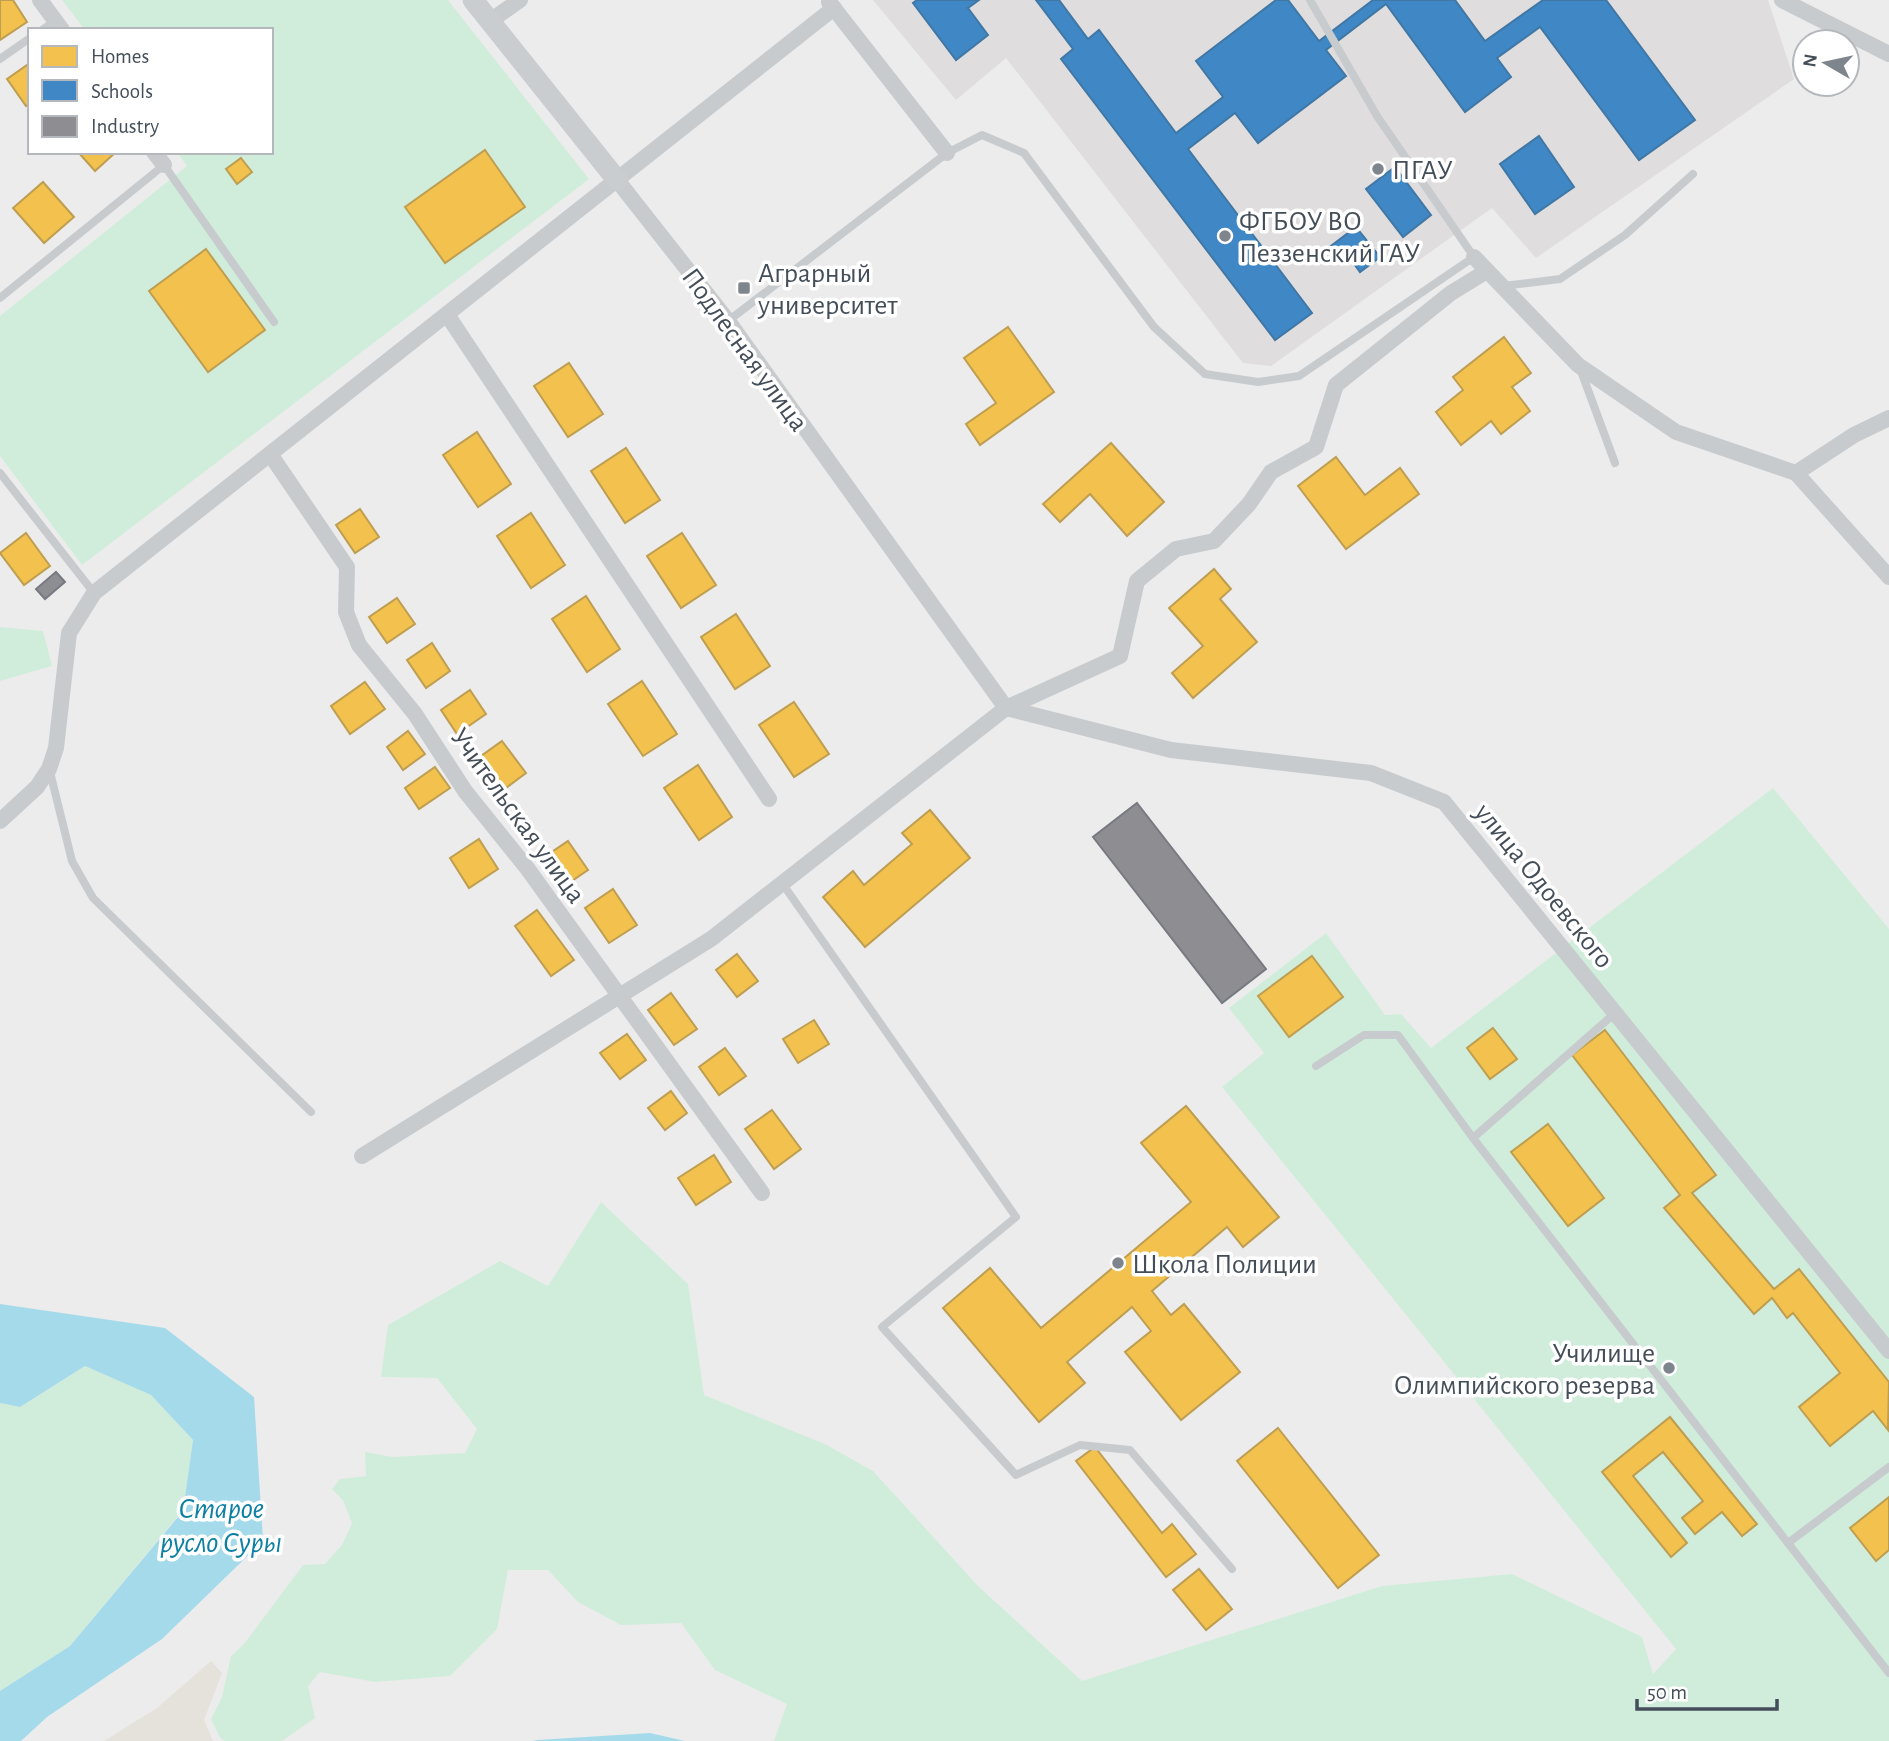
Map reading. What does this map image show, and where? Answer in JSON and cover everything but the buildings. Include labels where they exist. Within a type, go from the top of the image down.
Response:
[{"type":"street","points":[[40,0],[53,27]]},
{"type":"street","name":"Подлесная улица","points":[[473,0],[728,321],[1006,708]]},
{"type":"street","points":[[490,22],[520,0]]},
{"type":"street","points":[[1782,0],[1889,54]]},
{"type":"street","points":[[0,821],[37,788],[49,769],[55,748],[69,633],[94,593],[448,316],[831,4],[947,153]]},
{"type":"street","points":[[1474,257],[1578,365],[1676,432],[1796,473],[1889,577]]},
{"type":"street","points":[[362,1156],[711,939],[1006,708],[1120,656],[1137,582],[1176,549],[1214,541],[1249,504],[1271,472],[1317,447],[1336,385],[1451,293],[1487,271]]},
{"type":"street","points":[[448,316],[769,799]]},
{"type":"street","points":[[1796,473],[1854,435],[1889,418]]},
{"type":"street","name":"Учительская улица","points":[[270,454],[347,567],[346,612],[359,645],[415,714],[465,791],[527,869],[762,1193]]},
{"type":"street","name":"улица Одоевского","points":[[1006,708],[1171,750],[1371,773],[1444,802],[1889,1351]]},
{"type":"lane","points":[[728,321],[947,153],[982,135],[1024,153],[1154,327],[1205,374],[1258,382],[1299,376],[1474,257],[1377,116],[1310,0]]},
{"type":"lane","points":[[0,59],[28,39]]},
{"type":"lane","points":[[0,298],[159,159],[274,322]]},
{"type":"lane","points":[[1502,286],[1560,279],[1625,235],[1693,174]]},
{"type":"lane","points":[[1578,365],[1615,463]]},
{"type":"lane","points":[[0,473],[94,593]]},
{"type":"lane","points":[[49,769],[60,825],[72,861],[93,898],[311,1112]]},
{"type":"lane","points":[[782,883],[1016,1217],[883,1326],[1016,1475],[1080,1445],[1129,1450],[1232,1569]]},
{"type":"lane","points":[[1473,1138],[1615,1013]]},
{"type":"lane","points":[[1316,1066],[1364,1035],[1398,1035],[1473,1138],[1889,1673]]},
{"type":"lane","points":[[1788,1543],[1889,1467]]},
{"type":"shaded area","name":"ПГАУ","points":[[873,0],[1768,0],[1791,70],[1791,81],[1536,258],[1492,208],[1271,366],[1243,363],[1006,58],[956,100]]},
{"type":"green space","points":[[62,0],[448,0],[589,179],[82,565],[0,456],[0,316],[187,166],[178,154],[273,154],[273,28],[83,28]]},
{"type":"green space","points":[[0,627],[43,631],[52,666],[0,681]]},
{"type":"green space","points":[[1773,788],[1889,929],[1889,1741],[774,1741],[787,1704],[715,1670],[681,1623],[621,1625],[578,1602],[548,1570],[508,1570],[497,1629],[450,1676],[375,1682],[320,1672],[308,1686],[315,1718],[282,1741],[225,1741],[220,1738],[211,1719],[222,1697],[231,1656],[244,1644],[303,1565],[325,1564],[342,1545],[352,1523],[343,1500],[332,1489],[340,1479],[366,1476],[365,1452],[392,1457],[465,1453],[477,1429],[437,1378],[381,1377],[388,1325],[500,1261],[548,1286],[601,1202],[688,1284],[704,1395],[825,1444],[873,1471],[979,1587],[1082,1681],[1382,1586],[1512,1574],[1642,1637],[1653,1674],[1676,1649],[1222,1087],[1264,1053],[1229,1008],[1326,933],[1385,1015],[1401,1014],[1431,1048]]},
{"type":"green space","points":[[85,1366],[151,1395],[193,1440],[183,1510],[70,1646],[0,1691],[0,1403],[20,1407]]},
{"type":"sand","points":[[211,1661],[222,1673],[204,1720],[213,1741],[104,1741],[157,1708]]},
{"type":"water","name":"Старое русло Суры","points":[[0,1304],[165,1328],[254,1397],[263,1541],[162,1639],[47,1717],[21,1741],[0,1741],[0,1691],[70,1646],[183,1511],[193,1440],[151,1395],[85,1366],[20,1407],[0,1403]]},
{"type":"water","points":[[650,1733],[685,1741],[533,1741],[537,1740]]},
{"type":"place","name":"ПГАУ","points":[[1378,169]]},
{"type":"place","name":"ФГБОУ ВО Пеззенский ГАУ","points":[[1225,236]]},
{"type":"place","name":"Аграрный университет","points":[[744,288]]},
{"type":"place","name":"Школа Полиции","points":[[1118,1263]]},
{"type":"place","name":"Училище Олимпийского резерва","points":[[1669,1368]]}]
